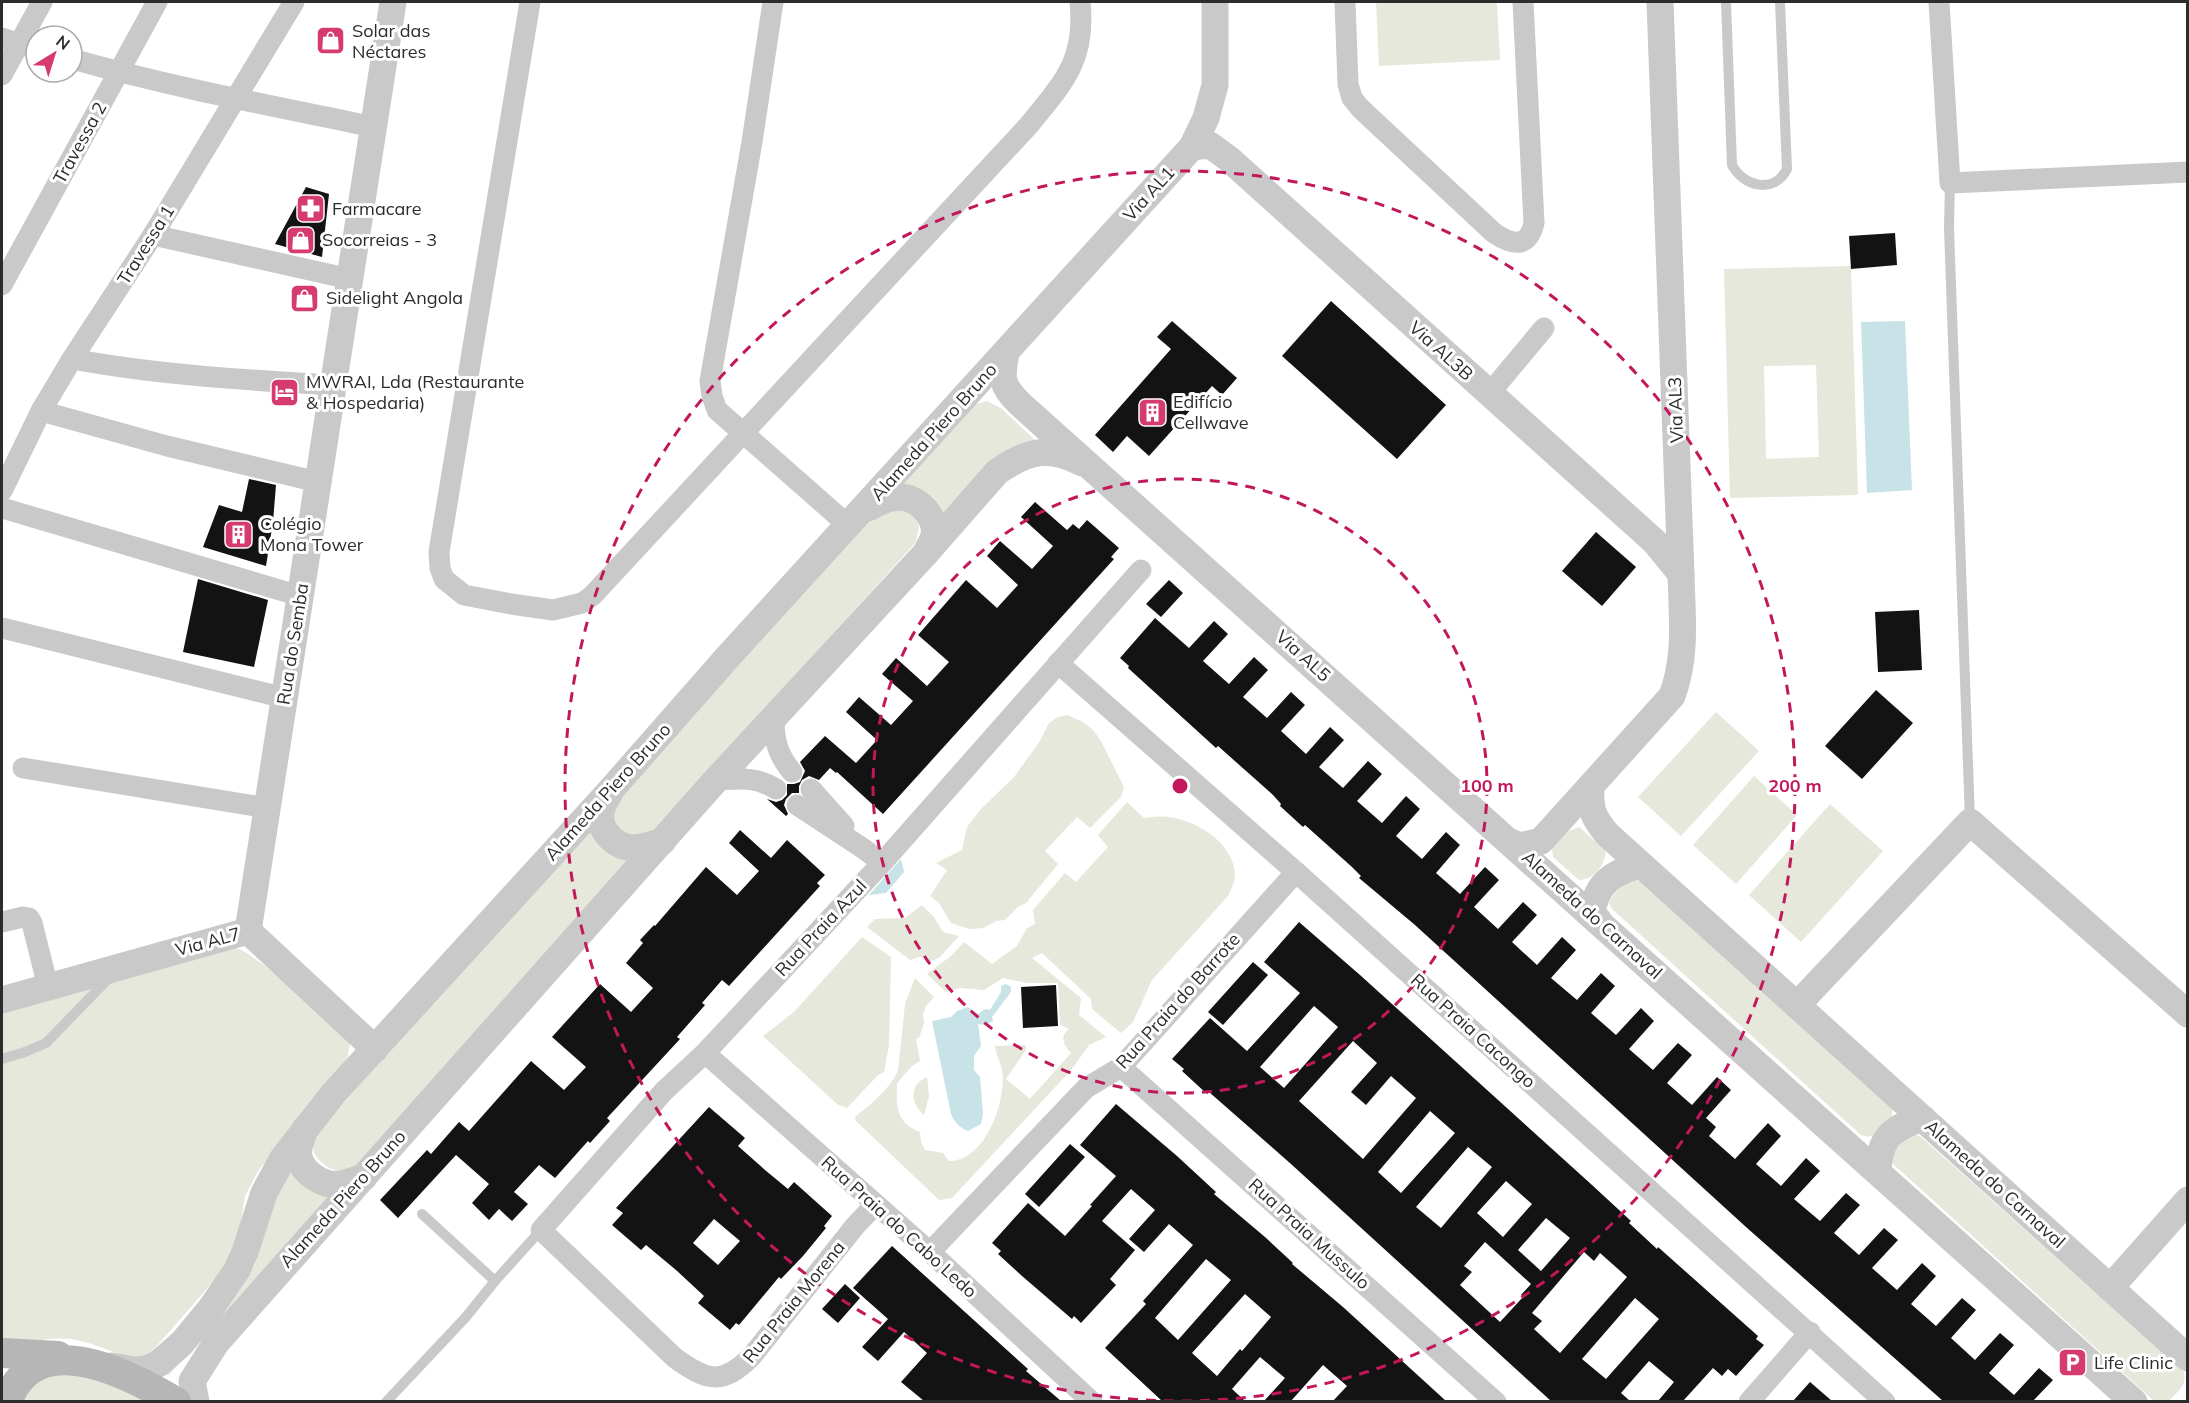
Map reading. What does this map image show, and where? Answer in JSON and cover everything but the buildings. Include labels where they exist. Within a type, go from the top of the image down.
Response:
[{"type":"main road","points":[[2,1353],[65,1356],[96,1363],[147,1384],[176,1401]]},
{"type":"main road","points":[[7,1401],[10,1392],[22,1375],[37,1365],[59,1360],[96,1363]]},
{"type":"street","points":[[2,75],[42,2]]},
{"type":"street","name":"Travessa 2","points":[[2,285],[158,2]]},
{"type":"street","name":"Travessa 1","points":[[2,491],[41,411],[72,359],[153,236],[294,2]]},
{"type":"street","name":"Rua do Semba","points":[[248,931],[393,2]]},
{"type":"street","points":[[530,2],[438,552],[444,579],[464,595],[553,610],[582,603],[592,596],[1029,125],[1059,88],[1074,63],[1082,18],[1080,2]]},
{"type":"street","points":[[773,2],[752,142],[710,381],[712,396],[717,410],[742,434],[856,518],[882,500],[901,496],[921,504],[932,518],[934,535],[926,554]]},
{"type":"street","name":"Via AL1","points":[[1006,353],[1192,147],[1206,118],[1215,86],[1215,2]]},
{"type":"street","points":[[1345,2],[1348,84],[1352,98],[1494,233],[1507,241],[1517,243],[1531,233],[1534,223],[1523,2]]},
{"type":"street","name":"Via AL3","points":[[1591,786],[1672,696],[1680,676],[1683,652],[1660,2]]},
{"type":"street","points":[[1939,2],[1950,183],[2187,172]]},
{"type":"street","points":[[84,62],[235,99],[374,127]]},
{"type":"street","name":"Via AL3B","points":[[1192,147],[1210,146],[1229,159],[1655,542],[1681,574]]},
{"type":"street","points":[[153,236],[350,279]]},
{"type":"street","points":[[1489,394],[1544,328]]},
{"type":"street","name":"Alameda Piero Bruno","points":[[1006,353],[1002,372],[1007,391],[1096,470]]},
{"type":"street","name":"Alameda Piero Bruno","points":[[96,1363],[135,1370],[146,1369],[158,1364],[182,1343],[211,1308],[237,1270],[264,1193],[283,1158],[333,1094],[1006,353]]},
{"type":"street","points":[[72,359],[133,370],[195,377],[333,385]]},
{"type":"street","points":[[41,411],[167,446],[318,482]]},
{"type":"street","name":"Alameda Piero Bruno","points":[[196,1401],[192,1381],[216,1343],[716,780],[926,554],[997,472],[1039,451],[1065,454],[1096,470]]},
{"type":"street","name":"Via AL5","points":[[1096,470],[1511,842]]},
{"type":"street","points":[[2,508],[300,596]]},
{"type":"street","name":"Rua Praia Azul","points":[[541,1230],[664,1091],[705,1053],[882,863],[1141,570]]},
{"type":"street","points":[[2,628],[285,698]]},
{"type":"street","name":"Rua Praia Cacongo","points":[[1058,663],[1296,872],[1886,1401]]},
{"type":"street","points":[[774,717],[774,737],[777,749],[781,760],[792,772]]},
{"type":"street","points":[[23,768],[267,808]]},
{"type":"street","points":[[716,780],[752,779],[763,781],[776,789]]},
{"type":"street","name":"Alameda do Carnaval","points":[[1511,842],[1520,846],[1540,841],[1591,786]]},
{"type":"street","name":"Alameda do Carnaval","points":[[1591,786],[1590,804],[1594,818],[1607,834],[2187,1359]]},
{"type":"street","points":[[609,792],[601,812],[606,834],[623,847],[635,848],[662,842]]},
{"type":"street","points":[[804,797],[882,863]]},
{"type":"street","points":[[1797,1005],[1970,822],[2187,1014]]},
{"type":"street","name":"Alameda do Carnaval","points":[[1511,842],[2134,1401]]},
{"type":"street","points":[[1599,921],[1592,912],[1595,897],[1607,880],[1623,869],[1641,865]]},
{"type":"street","name":"Rua Praia do Barrote","points":[[930,1252],[1086,1088],[1121,1067],[1296,872]]},
{"type":"street","points":[[2,922],[23,916],[29,918],[48,987]]},
{"type":"street","name":"Via AL7","points":[[2,1000],[248,931],[375,1049]]},
{"type":"street","name":"Rua Praia do Cabo Ledo","points":[[705,1053],[930,1252],[1092,1401]]},
{"type":"street","name":"Rua Praia Mussulo","points":[[1121,1067],[1496,1401]]},
{"type":"street","points":[[1878,1172],[1879,1154],[1884,1142],[1904,1124],[1922,1118]]},
{"type":"street","points":[[306,1128],[299,1147],[299,1157],[304,1167],[315,1178],[328,1184],[334,1184],[364,1177]]},
{"type":"street","points":[[2110,1288],[2187,1200]]},
{"type":"street","name":"Rua Praia Morena","points":[[541,1230],[675,1358],[692,1371],[707,1377],[723,1376],[738,1370],[752,1356],[855,1226],[875,1205]]},
{"type":"street","points":[[1749,1401],[1810,1332]]},
{"type":"lane","points":[[1726,2],[1732,165],[1744,180],[1764,185],[1776,183],[1787,169],[1780,2]]},
{"type":"lane","points":[[1950,183],[1949,228],[1970,822]]},
{"type":"lane","points":[[2,1059],[46,1043],[121,966]]},
{"type":"lane","points":[[422,1214],[495,1281]]},
{"type":"lane","name":"Rua Praia Azul","points":[[386,1401],[465,1318],[541,1230]]},
{"type":"shaded area","points":[[1376,2],[1497,2],[1500,60],[1379,66]]},
{"type":"shaded area","points":[[1851,266],[1858,495],[1730,498],[1724,269]],"holes":[[[1816,365],[1819,457],[1766,459],[1764,366]]]},
{"type":"shaded area","points":[[987,401],[1002,409],[1037,442],[942,518],[901,483],[973,405]]},
{"type":"shaded area","points":[[878,507],[910,510],[919,525],[916,542],[647,839],[631,842],[608,818],[612,800]]},
{"type":"shaded area","points":[[1716,712],[1759,751],[1681,836],[1638,797]]},
{"type":"shaded area","points":[[1067,715],[1083,722],[1101,741],[1124,787],[1121,797],[1090,828],[1077,817],[1045,851],[1058,864],[1026,903],[1018,907],[1005,920],[996,921],[984,928],[969,929],[951,923],[939,903],[930,896],[947,870],[936,863],[962,850],[967,827],[981,809],[1014,777],[1040,741],[1049,723],[1058,717]]},
{"type":"shaded area","points":[[1754,776],[1797,815],[1736,884],[1693,845]]},
{"type":"shaded area","points":[[1127,802],[1144,818],[1179,819],[1201,828],[1220,843],[1233,862],[1235,874],[1228,896],[1152,980],[1133,1022],[1121,1033],[1092,1009],[1091,999],[1042,953],[1032,958],[1081,998],[1079,1015],[1106,1037],[1089,1045],[1072,1069],[952,1198],[939,1200],[856,1121],[855,1117],[884,1091],[898,1071],[905,1004],[915,978],[934,997],[926,1006],[923,1014],[924,1023],[919,1038],[916,1039],[920,1061],[912,1066],[897,1083],[899,1113],[906,1124],[920,1132],[925,1150],[943,1153],[949,1161],[962,1158],[974,1151],[991,1127],[997,1112],[1003,1082],[1002,1069],[995,1046],[1026,1045],[1026,1050],[1006,1079],[1030,1099],[1071,1053],[1063,1038],[1069,1029],[1060,1025],[1058,983],[1027,983],[1003,978],[984,990],[960,988],[946,992],[927,974],[951,956],[964,942],[992,964],[1017,946],[1027,928],[1035,924],[1033,910],[1065,873],[1076,882],[1108,847],[1098,835]]},
{"type":"shaded area","points":[[1830,804],[1883,851],[1801,942],[1749,895]]},
{"type":"shaded area","points":[[592,825],[631,859],[357,1167],[339,1172],[325,1165],[314,1151],[314,1138],[318,1131]]},
{"type":"shaded area","points":[[1579,827],[1606,851],[1598,871],[1590,877],[1579,880],[1553,857],[1552,847],[1568,831]]},
{"type":"shaded area","points":[[1633,879],[1639,881],[1891,1105],[1892,1117],[1885,1129],[1873,1136],[1861,1135],[1612,909],[1609,903],[1613,896]]},
{"type":"shaded area","points":[[922,905],[934,917],[943,932],[959,936],[939,958],[926,963],[926,959],[920,957],[910,960],[867,927],[875,919],[905,918]]},
{"type":"shaded area","points":[[862,937],[891,957],[889,1045],[884,1072],[878,1075],[847,1108],[837,1104],[763,1036],[794,1012]]},
{"type":"shaded area","points":[[235,947],[265,966],[335,1024],[350,1044],[346,1065],[258,1171],[245,1196],[236,1253],[148,1356],[129,1356],[90,1343],[61,1338],[2,1346],[2,1010]]},
{"type":"shaded area","points":[[927,1077],[929,1096],[924,1115],[914,1100],[914,1089],[921,1080]]},
{"type":"shaded area","points":[[1913,1134],[1920,1136],[2183,1371],[2183,1384],[2169,1401],[2154,1401],[1893,1164],[1890,1158],[1894,1151]]},
{"type":"shaded area","points":[[293,1158],[334,1194],[169,1375],[166,1375],[166,1372],[244,1284],[255,1264],[261,1245],[268,1197]]},
{"type":"shaded area","points":[[73,1371],[155,1402],[18,1402],[37,1377]]},
{"type":"water","points":[[1905,321],[1912,490],[1867,493],[1861,322]]},
{"type":"water","points":[[901,859],[904,872],[886,893],[869,895]]},
{"type":"water","points":[[1006,984],[1011,987],[1011,992],[992,1017],[993,1021],[985,1025],[978,1024],[981,1046],[974,1056],[974,1070],[980,1077],[983,1114],[981,1124],[968,1131],[954,1120],[951,1114],[932,1021],[951,1017],[957,1011],[968,1007],[978,1014],[985,1009],[990,1010],[1001,992],[1001,986]]},
{"type":"place","name":"Solar das Néctares","points":[[331,41]]},
{"type":"place","name":"Farmacare","points":[[311,209]]},
{"type":"place","name":"Socorreias - 3","points":[[301,240]]},
{"type":"place","name":"Sidelight Angola","points":[[305,298]]},
{"type":"place","name":"MWRAI, Lda (Restaurante & Hospedaria)","points":[[285,392]]},
{"type":"place","name":"Edifício Cellwave","points":[[1152,412]]},
{"type":"place","name":"Colégio Mona Tower","points":[[239,534]]},
{"type":"place","name":"Life Clinic","points":[[2073,1363]]}]
